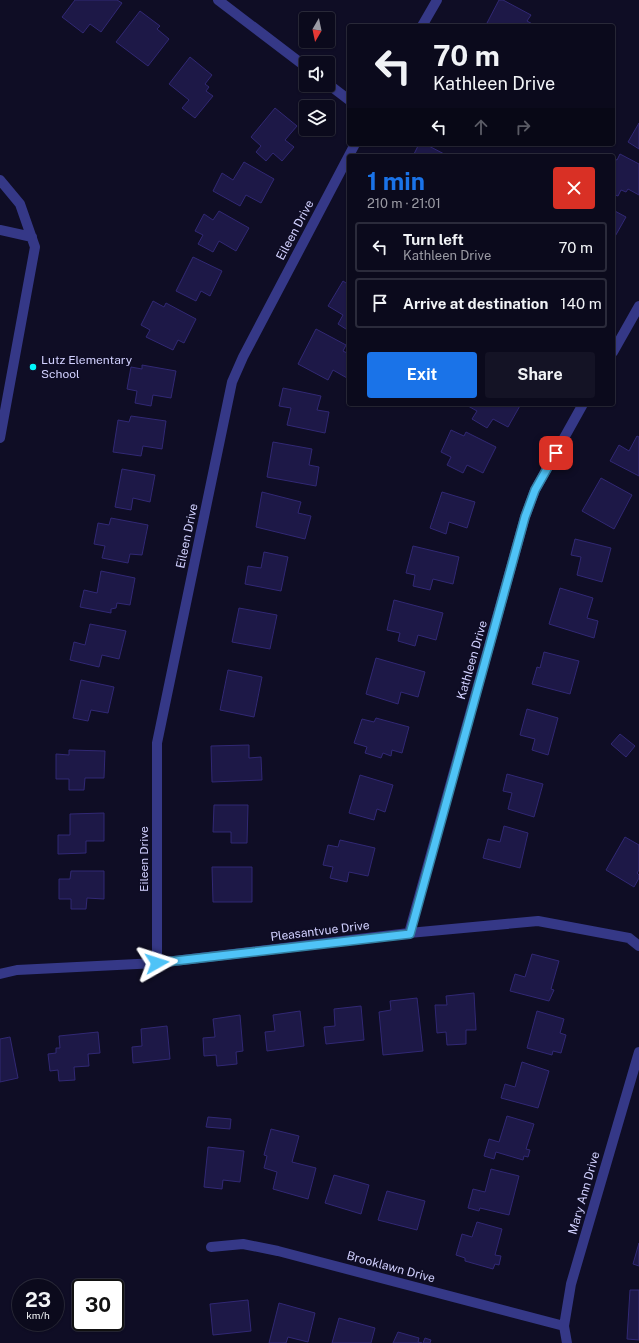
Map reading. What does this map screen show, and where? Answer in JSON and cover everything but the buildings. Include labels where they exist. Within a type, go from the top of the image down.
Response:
[{"type":"street","points":[[218,0],[299,62]]},
{"type":"street","points":[[423,24],[437,0]]},
{"type":"street","points":[[335,89],[347,98]]},
{"type":"street","name":"Eileen Drive","points":[[157,963],[157,743],[232,382],[242,357],[347,159]]},
{"type":"street","points":[[0,180],[20,204],[35,247],[0,438]]},
{"type":"street","points":[[0,230],[32,237]]},
{"type":"street","points":[[615,348],[639,306]]},
{"type":"street","name":"Kathleen Drive","points":[[410,934],[525,517],[535,490],[583,406]]},
{"type":"street","name":"Pleasantvue Drive","points":[[0,974],[17,970],[157,963],[538,921],[628,938],[639,946]]},
{"type":"street","name":"Mary Ann Drive","points":[[567,1343],[564,1326],[571,1284],[639,1052]]},
{"type":"street","name":"Brooklawn Drive","points":[[210,1247],[243,1244],[278,1251],[564,1326]]},
{"type":"place","name":"Lutz Elementary School","points":[[33,367]]},
{"type":"route","points":[[157,963],[410,934],[525,517],[535,490],[556,453]]}]
